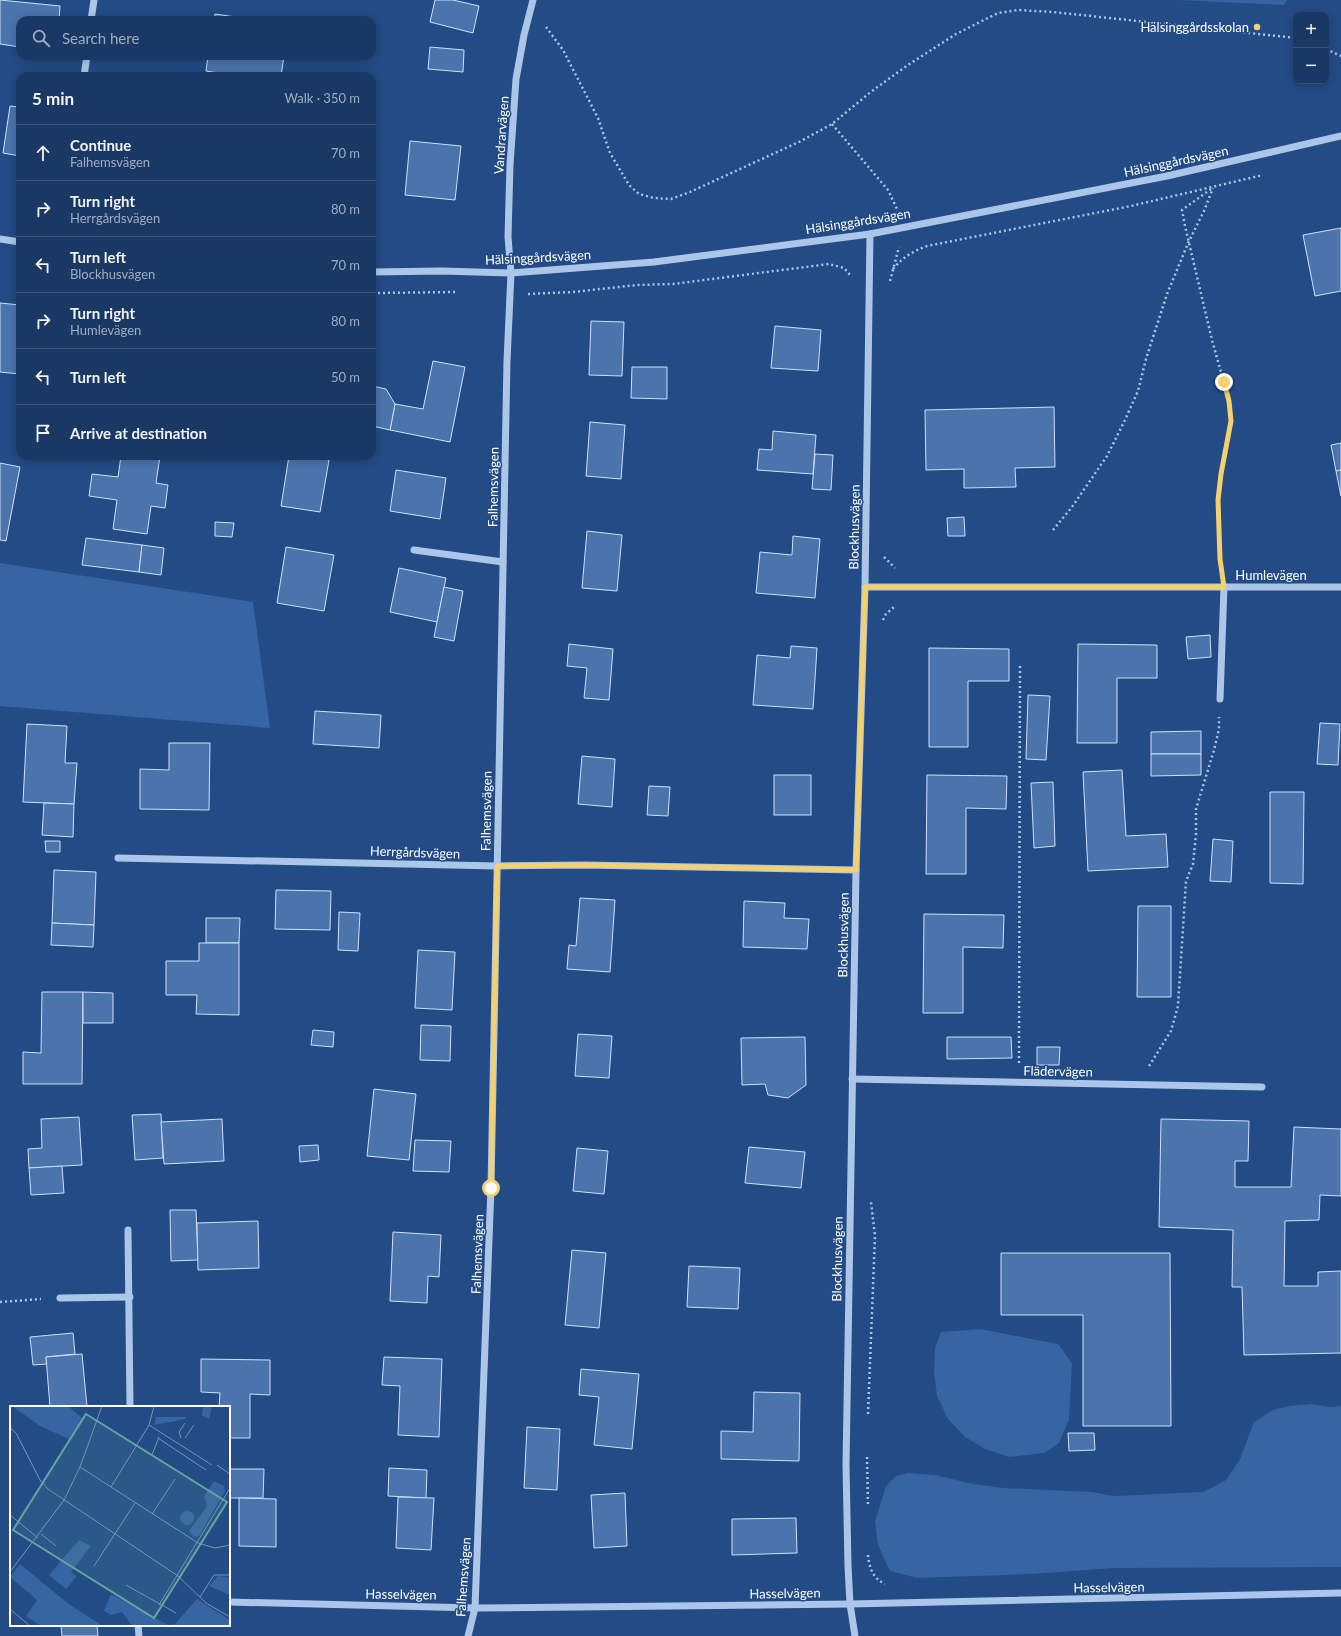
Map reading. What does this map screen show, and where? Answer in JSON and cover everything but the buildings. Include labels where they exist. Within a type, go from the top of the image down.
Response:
[{"type":"street","points":[[92,16],[94,0]]},
{"type":"street","name":"Vandrarvägen","points":[[511,273],[508,237],[510,165],[516,87],[524,35],[532,3]]},
{"type":"street","points":[[85,72],[86,60]]},
{"type":"street","name":"Hälsinggårdsvägen","points":[[376,272],[442,271],[511,273],[654,262],[870,234],[1167,176],[1341,136]]},
{"type":"street","name":"Blockhusvägen","points":[[855,1636],[850,1604],[846,1465],[856,870],[865,587],[870,234]]},
{"type":"street","points":[[0,239],[16,241]]},
{"type":"street","name":"Falhemsvägen","points":[[468,1636],[475,1608],[491,1188],[507,361],[511,273]]},
{"type":"street","points":[[414,550],[503,562]]},
{"type":"street","name":"Humlevägen","points":[[865,587],[1341,587]]},
{"type":"street","points":[[1220,699],[1224,587]]},
{"type":"street","name":"Herrgårdsvägen","points":[[118,858],[497,866],[584,865],[856,870]]},
{"type":"street","name":"Flädervägen","points":[[852,1079],[1262,1087]]},
{"type":"street","points":[[128,1230],[130,1297],[130,1406]]},
{"type":"street","points":[[60,1298],[130,1297]]},
{"type":"street","name":"Hasselvägen","points":[[230,1602],[475,1608],[850,1604],[1341,1593]]},
{"type":"street","points":[[138,1626],[139,1636]]},
{"type":"path","points":[[532,3],[563,50],[598,118],[610,153],[629,185],[639,194],[654,198],[671,199],[690,192],[801,141],[832,124],[872,91],[908,65],[956,34],[998,13],[1018,10],[1053,12],[1293,38]]},
{"type":"path","points":[[1329,50],[1341,56]]},
{"type":"path","points":[[832,124],[888,190]]},
{"type":"path","points":[[891,272],[900,260],[914,251],[927,246],[1131,206],[1266,175]]},
{"type":"path","points":[[1213,187],[1182,210],[1212,340],[1229,401],[1231,421],[1221,474],[1218,500],[1220,559],[1224,587]]},
{"type":"path","points":[[1053,530],[1080,496],[1108,456],[1125,420],[1138,391],[1146,359],[1167,294],[1189,241],[1204,211],[1213,187]]},
{"type":"path","points":[[532,294],[573,292],[637,285],[673,284],[830,264],[844,268],[851,276],[852,282]]},
{"type":"path","points":[[376,292],[458,292]]},
{"type":"path","points":[[1019,1082],[1020,664]]},
{"type":"path","points":[[1137,1085],[1171,1031],[1178,1006],[1186,881],[1193,864],[1196,809],[1207,776],[1219,729],[1220,699]]},
{"type":"path","points":[[868,1417],[875,1236],[870,1198]]},
{"type":"path","points":[[0,1302],[60,1298]]},
{"type":"path","points":[[867,1455],[868,1481]]},
{"type":"shaded area","points":[[1177,0],[1287,0],[1284,5]]},
{"type":"shaded area","points":[[0,563],[253,602],[270,728],[0,706]]},
{"type":"shaded area","points":[[980,1329],[1058,1344],[1072,1363],[1069,1420],[1059,1443],[1044,1453],[1010,1457],[985,1449],[965,1437],[948,1419],[937,1396],[934,1372],[935,1348],[941,1332]]},
{"type":"shaded area","points":[[1311,1404],[1330,1407],[1341,1406],[1341,1567],[1114,1568],[1031,1574],[917,1578],[890,1571],[878,1545],[875,1521],[886,1486],[896,1476],[908,1473],[935,1475],[973,1484],[1004,1488],[1092,1492],[1114,1496],[1203,1492],[1226,1480],[1240,1459],[1254,1422],[1273,1410],[1290,1406]]},
{"type":"place","name":"Hälsinggårdsskolan","points":[[1257,27]]},
{"type":"route","points":[[491,1188],[497,866],[584,865],[856,870],[865,587],[1224,587],[1220,559],[1218,500],[1221,474],[1231,421],[1229,401],[1224,382]]}]
